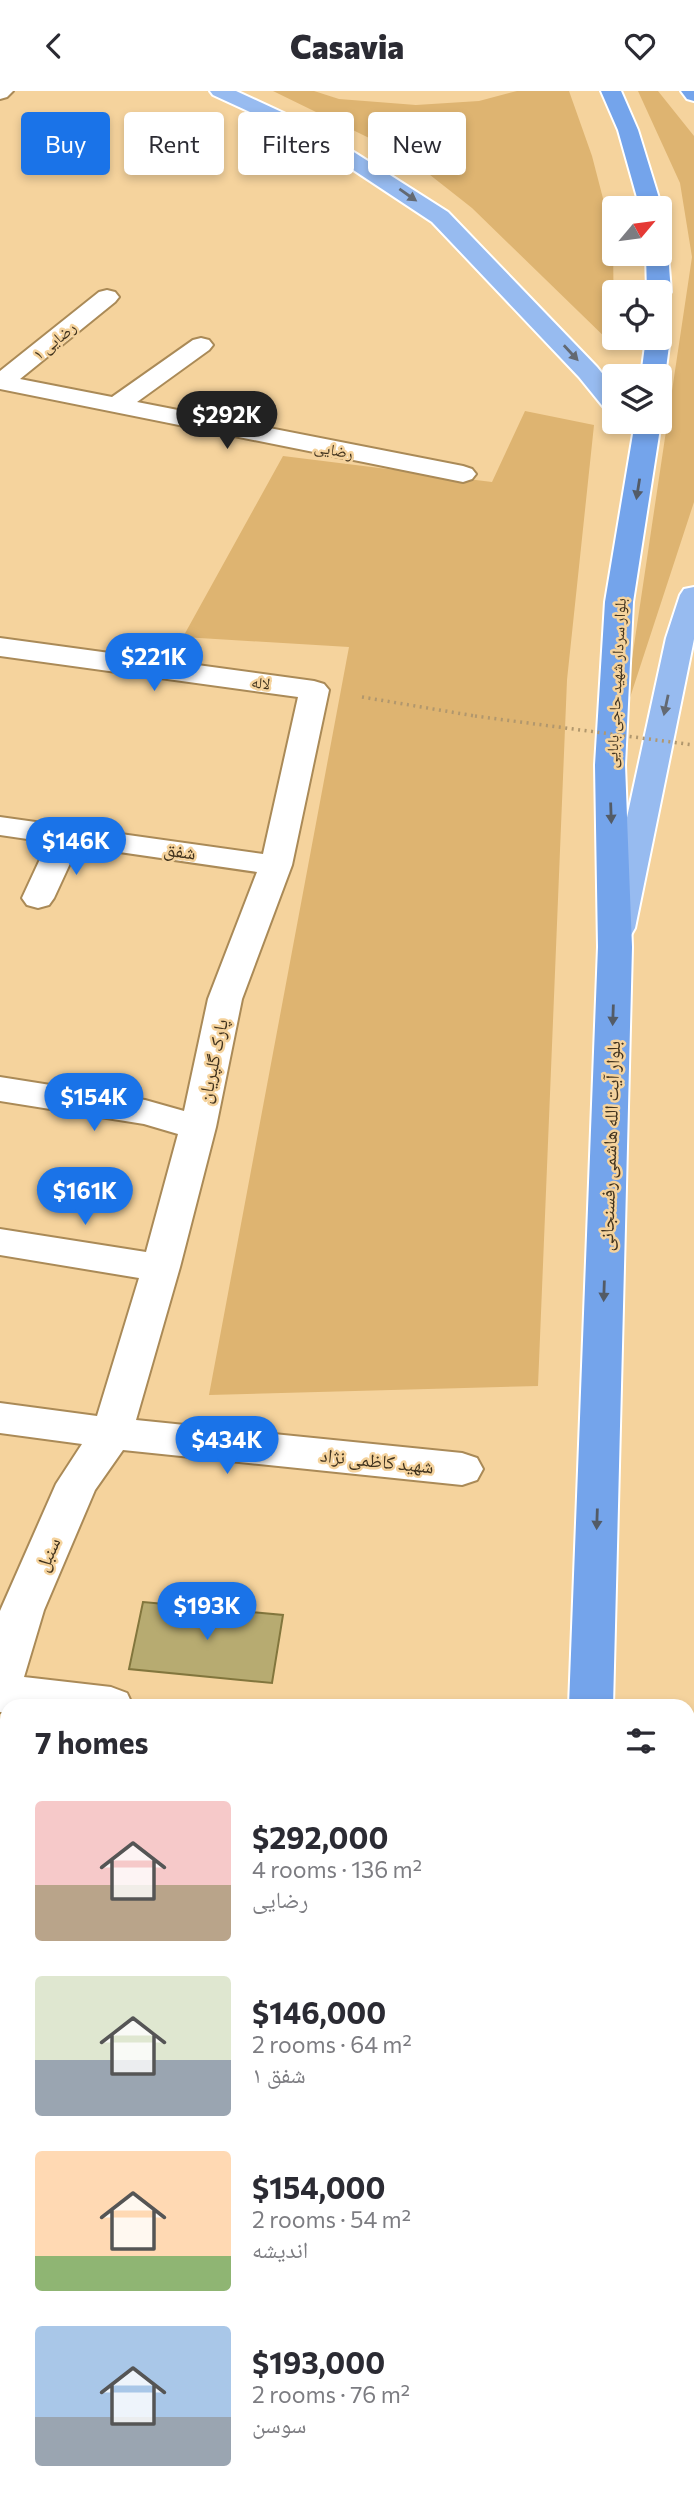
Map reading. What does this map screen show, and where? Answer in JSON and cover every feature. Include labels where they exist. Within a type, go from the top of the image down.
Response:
[{"type":"highway","points":[[611,91],[628,130],[647,196]]},
{"type":"highway","name":"بلوار سردار شهید حاجی بابایی","points":[[615,947],[610,765],[618,615],[640,434]]},
{"type":"highway","name":"بلوار آیت الله هاشمی رفسنجانی","points":[[592,1699],[615,947]]},
{"type":"main road","points":[[220,91],[309,132],[440,217],[602,389]]},
{"type":"main road","name":"بلوار آیت الله هاشمی رفسنجانی","points":[[615,947],[680,638],[694,595]]},
{"type":"street","name":"رضایی ۱","points":[[1,382],[107,297]]},
{"type":"street","points":[[116,405],[201,345]]},
{"type":"street","name":"رضایی","points":[[1,382],[463,474]]},
{"type":"street","name":"لاله","points":[[0,647],[314,689]]},
{"type":"street","name":"پارک گلپریان","points":[[111,1433],[161,1267],[198,1127],[225,999],[276,865],[314,689]]},
{"type":"street","name":"شفق","points":[[0,826],[276,865]]},
{"type":"street","points":[[38,898],[66,835]]},
{"type":"street","points":[[0,1089],[145,1112],[198,1127]]},
{"type":"street","points":[[0,1241],[116,1262],[161,1267]]},
{"type":"street","name":"شهید کاظمی نژاد","points":[[0,1418],[111,1433],[462,1469]]},
{"type":"street","name":"سنبل","points":[[0,1683],[22,1610],[77,1484],[111,1433]]},
{"type":"street","points":[[0,1693],[51,1699]]},
{"type":"path","points":[[314,689],[475,716],[694,745]]},
{"type":"shaded area","points":[[273,91],[314,91],[339,99],[416,105],[479,101],[517,91],[569,91],[592,156],[602,196],[602,266],[613,266],[613,280],[602,280],[602,334],[472,208],[430,175],[466,175],[466,112],[368,112],[368,137],[354,131],[354,112],[316,112]]},
{"type":"shaded area","points":[[638,91],[658,91],[694,136],[694,502],[623,719],[666,434],[672,434],[672,391],[692,257],[680,183]]},
{"type":"shaded area","points":[[525,411],[594,425],[567,680],[538,1386],[209,1395],[349,647],[183,637],[283,456],[492,482]]},
{"type":"building","points":[[143,1602],[283,1615],[272,1683],[129,1669]]}]
